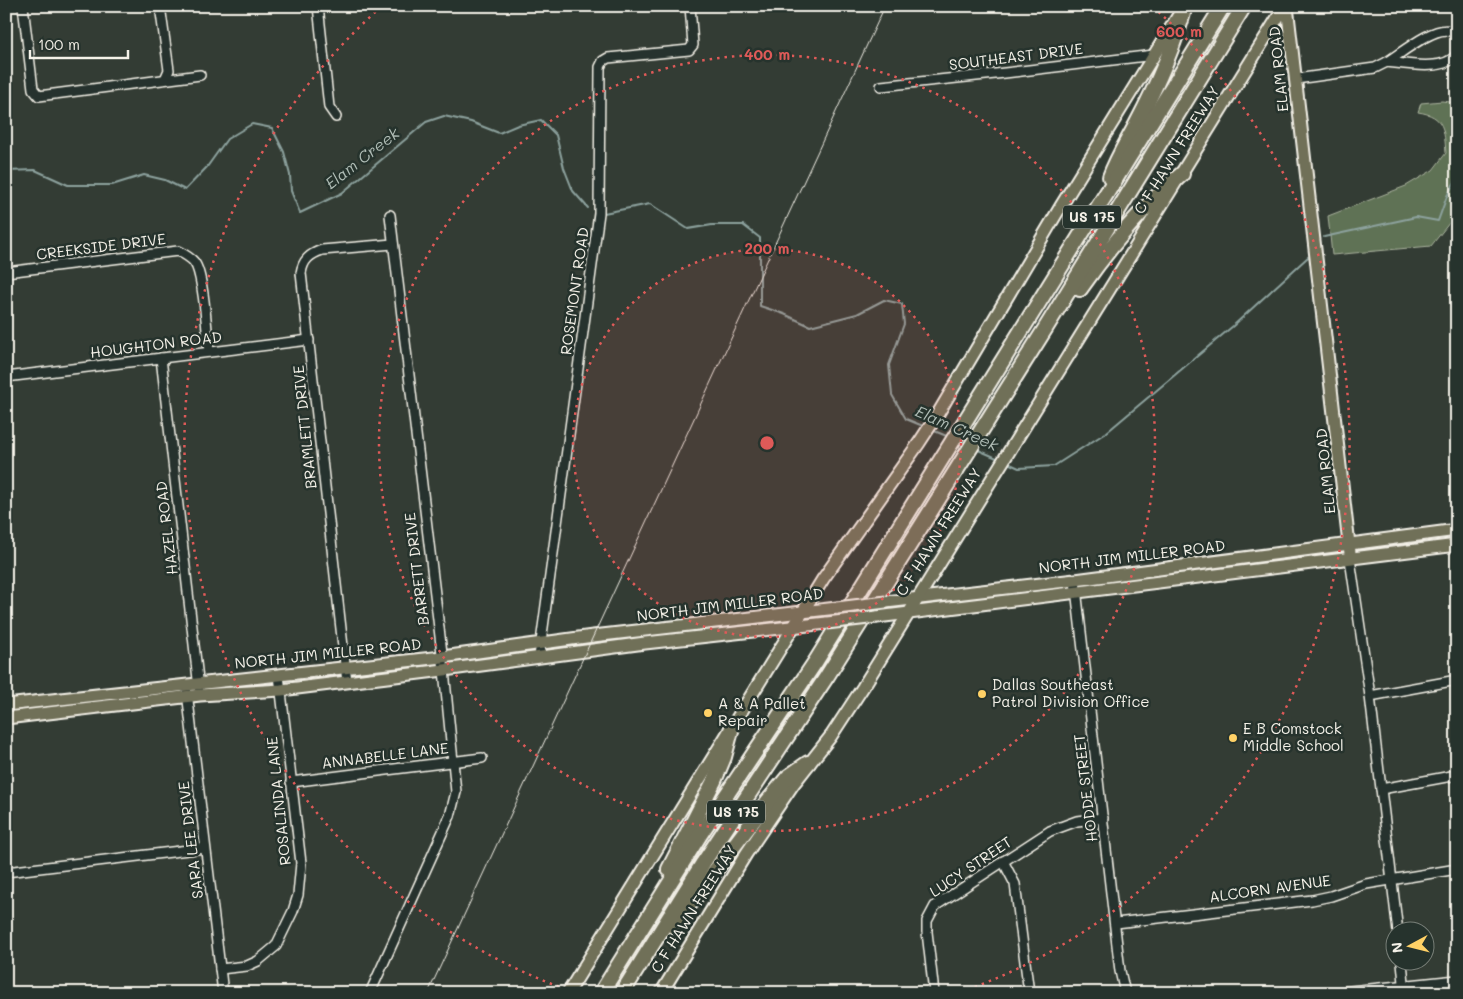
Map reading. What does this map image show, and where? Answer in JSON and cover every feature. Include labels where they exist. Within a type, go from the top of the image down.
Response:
[{"type":"highway","points":[[1101,203],[1116,160],[1136,125],[1164,66],[1178,32],[1184,6]]},
{"type":"highway","name":"US 175","points":[[600,993],[706,825],[816,661],[1224,6]]},
{"type":"highway","name":"C F HAWN FREEWAY","points":[[622,993],[762,772],[827,676],[1045,329],[1244,6]]},
{"type":"highway","points":[[1045,329],[1070,303],[1128,225],[1164,188],[1182,174]]},
{"type":"highway","points":[[657,902],[672,861],[714,781],[724,757],[732,726]]},
{"type":"highway","points":[[650,949],[667,935],[788,777],[808,763]]},
{"type":"main road","points":[[568,993],[839,555],[936,417],[1061,206],[1184,6]]},
{"type":"main road","name":"ELAM ROAD","points":[[1286,6],[1296,79],[1350,559]]},
{"type":"main road","name":"C F HAWN FREEWAY","points":[[660,993],[746,854],[794,782],[830,736],[918,598],[1286,6]]},
{"type":"main road","name":"NORTH JIM MILLER ROAD","points":[[6,705],[442,657],[606,634],[1075,580],[1457,530]]},
{"type":"main road","name":"NORTH JIM MILLER ROAD","points":[[6,718],[188,697],[281,690],[750,630],[907,614],[1457,545]]},
{"type":"main road","points":[[1226,561],[1228,574]]},
{"type":"main road","points":[[1168,567],[1170,581]]},
{"type":"main road","points":[[1015,587],[1016,600]]},
{"type":"main road","points":[[962,593],[965,607]]},
{"type":"main road","points":[[750,630],[769,634],[776,643],[777,654]]},
{"type":"street","points":[[22,6],[33,89],[39,96],[200,75]]},
{"type":"street","points":[[160,6],[169,70],[165,79]]},
{"type":"street","points":[[318,6],[329,107],[336,117]]},
{"type":"street","name":"ROSEMONT ROAD","points":[[539,657],[599,213],[600,67],[603,60],[608,58],[689,50],[694,45],[690,6]]},
{"type":"street","points":[[1296,79],[1375,68],[1423,38],[1440,31],[1450,31],[1457,36]]},
{"type":"street","points":[[1387,62],[1437,65],[1452,59],[1457,54]]},
{"type":"street","name":"SOUTHEAST DRIVE","points":[[881,86],[1154,55]]},
{"type":"street","name":"BARRETT DRIVE","points":[[370,993],[450,816],[456,792],[444,670],[390,215]]},
{"type":"street","name":"BRAMLETT DRIVE","points":[[347,682],[301,273],[302,265],[307,258],[322,250],[393,244]]},
{"type":"street","name":"CREEKSIDE DRIVE","points":[[6,272],[178,250],[196,263],[200,277],[209,352]]},
{"type":"street","name":"HOUGHTON ROAD","points":[[6,377],[309,340]]},
{"type":"street","name":"HAZEL ROAD","points":[[161,358],[200,696]]},
{"type":"street","name":"ELAM ROAD","points":[[1350,559],[1370,696],[1397,922]]},
{"type":"street","name":"HODDE STREET","points":[[1075,580],[1116,923],[1120,971],[1125,993]]},
{"type":"street","name":"ROSALINDA LANE","points":[[220,969],[247,966],[258,961],[276,946],[293,911],[298,895],[301,863],[279,675]]},
{"type":"street","points":[[1370,696],[1457,680]]},
{"type":"street","name":"SARA LEE DRIVE","points":[[186,684],[223,993]]},
{"type":"street","name":"ANNABELLE LANE","points":[[291,782],[482,758]]},
{"type":"street","points":[[1381,789],[1457,775]]},
{"type":"street","name":"LUCY STREET","points":[[934,993],[927,921],[935,906],[1050,831],[1065,824],[1103,818]]},
{"type":"street","points":[[6,872],[205,848]]},
{"type":"street","points":[[1003,861],[1015,884],[1029,993]]},
{"type":"street","name":"ALCORN AVENUE","points":[[1116,923],[1312,900],[1331,896],[1366,884],[1457,870]]},
{"type":"street","points":[[1403,972],[1405,989]]},
{"type":"street","points":[[1331,993],[1405,989],[1457,980]]},
{"type":"green space","points":[[1442,101],[1457,103],[1457,213],[1431,246],[1332,255],[1328,216],[1406,186],[1433,170],[1446,153],[1445,137],[1441,125],[1433,117],[1418,112],[1421,103]]},
{"type":"waterway","name":"Elam Creek","points":[[6,171],[35,170],[68,185],[112,185],[144,175],[165,180],[185,190],[207,167],[227,139],[252,124],[272,128],[284,152],[290,175],[291,191],[300,213],[342,193],[426,122],[444,116],[471,122],[499,133],[518,125],[541,120],[556,135],[564,168],[573,191],[588,208]]},
{"type":"waterway","name":"Elam Creek","points":[[1324,237],[1416,217],[1438,221],[1447,196],[1457,178]]},
{"type":"waterway","name":"Elam Creek","points":[[604,213],[650,204],[688,229],[712,225],[743,225],[760,238],[760,306],[810,326],[857,314],[884,300],[902,304],[904,324],[889,365],[892,395],[906,419],[923,426]]},
{"type":"waterway","name":"Elam Creek","points":[[1008,463],[1019,468],[1054,466],[1107,432],[1233,326],[1308,257]]},
{"type":"waterway","name":"Elam Creek","points":[[932,430],[949,437]]},
{"type":"waterway","name":"Elam Creek","points":[[976,449],[999,459]]},
{"type":"tram line","points":[[428,993],[885,6]]},
{"type":"place","name":"Dallas Southeast Patrol Division Office","points":[[982,694]]},
{"type":"place","name":"A & A Pallet Repair","points":[[708,713]]},
{"type":"place","name":"E B Comstock Middle School","points":[[1233,738]]}]
